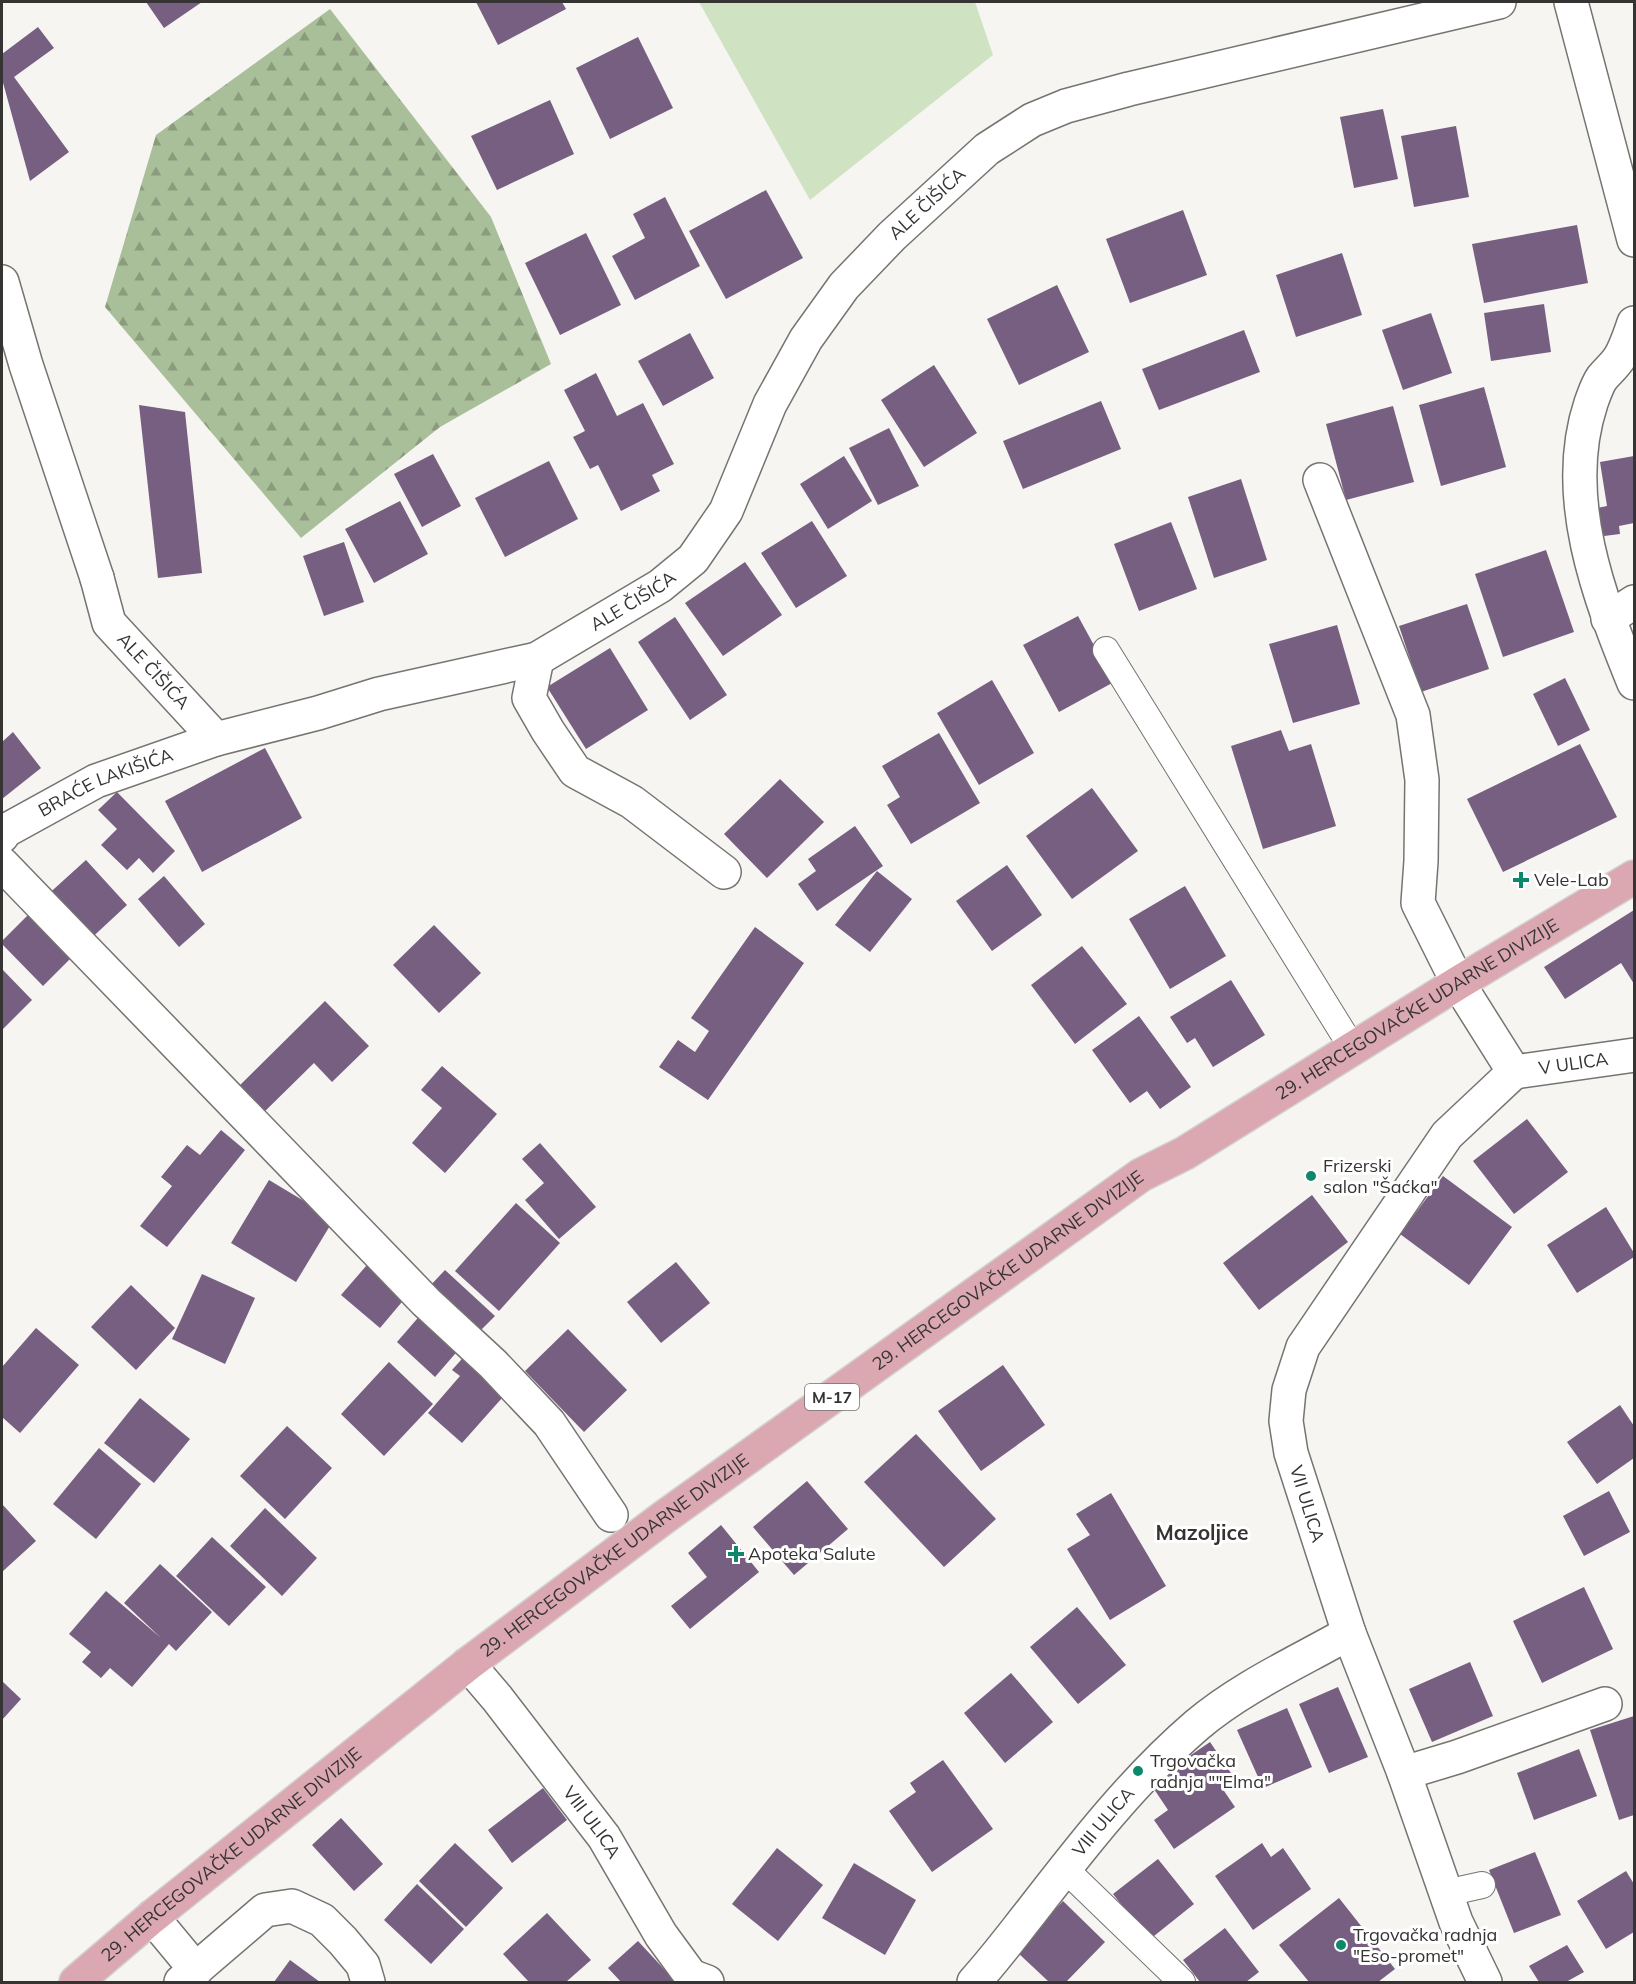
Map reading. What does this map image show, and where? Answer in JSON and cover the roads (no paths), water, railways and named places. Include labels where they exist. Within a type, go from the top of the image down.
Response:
[{"type":"main road","name":"29. HERCEGOVAČKE UDARNE DIVIZIJE","points":[[76,1983],[152,1917],[468,1664],[663,1518],[1141,1175],[1185,1153],[1458,983],[1635,877]]},
{"type":"street","name":"ALE ČIŠIĆA","points":[[2,282],[26,365],[97,578],[109,622],[216,739],[318,713],[379,694],[537,659],[660,586],[693,559],[726,511],[771,404],[806,339],[844,286],[892,236],[987,150],[1032,120],[1066,106],[1316,44],[1499,2]]},
{"type":"street","points":[[1571,2],[1635,240]]},
{"type":"street","points":[[1635,323],[1621,356],[1601,380],[1591,404],[1582,438],[1579,476],[1585,535],[1621,610],[1635,683]]},
{"type":"street","points":[[1320,480],[1413,715],[1422,780],[1418,903],[1458,983],[1514,1072]]},
{"type":"street","points":[[537,659],[529,698],[548,731],[576,771],[632,802],[724,872]]},
{"type":"street","name":"BRAĆE LAKIŠIĆA","points":[[2,836],[5,831],[96,781],[216,739]]},
{"type":"street","points":[[2,864],[426,1302],[494,1364],[549,1423],[611,1515]]},
{"type":"street","name":"V ULICA","points":[[1514,1072],[1635,1055]]},
{"type":"street","name":"VII ULICA","points":[[1485,1983],[1456,1922],[1404,1773],[1349,1633],[1291,1453],[1286,1421],[1289,1390],[1303,1347],[1447,1135],[1514,1072]]},
{"type":"street","name":"VIII ULICA","points":[[974,1983],[1065,1869],[1137,1783],[1165,1754],[1199,1724],[1236,1697],[1349,1633]]},
{"type":"street","name":"VIII ULICA","points":[[468,1664],[604,1837],[662,1935],[691,1977],[707,1983]]},
{"type":"street","points":[[1404,1773],[1457,1757],[1605,1704]]},
{"type":"street","points":[[152,1917],[188,1976],[265,1910],[292,1906],[322,1920],[343,1941],[363,1965],[368,1983]]},
{"type":"lane","points":[[1106,650],[1353,1049]]},
{"type":"lane","points":[[1065,1869],[1182,1983]]},
{"type":"lane","points":[[1446,1893],[1482,1885]]},
{"type":"place","name":"Vele-Lab","points":[[1521,880]]},
{"type":"place","name":"Frizerski salon \"Šaćka\"","points":[[1311,1176]]},
{"type":"place","name":"Apoteka Salute","points":[[736,1554]]},
{"type":"place","name":"Trgovačka radnja \"\"Elma\"","points":[[1138,1771]]},
{"type":"place","name":"Trgovačka radnja \"Eso-promet\"","points":[[1341,1945]]},
{"type":"district","name":"Mazoljice","points":[[1202,1533]]}]
